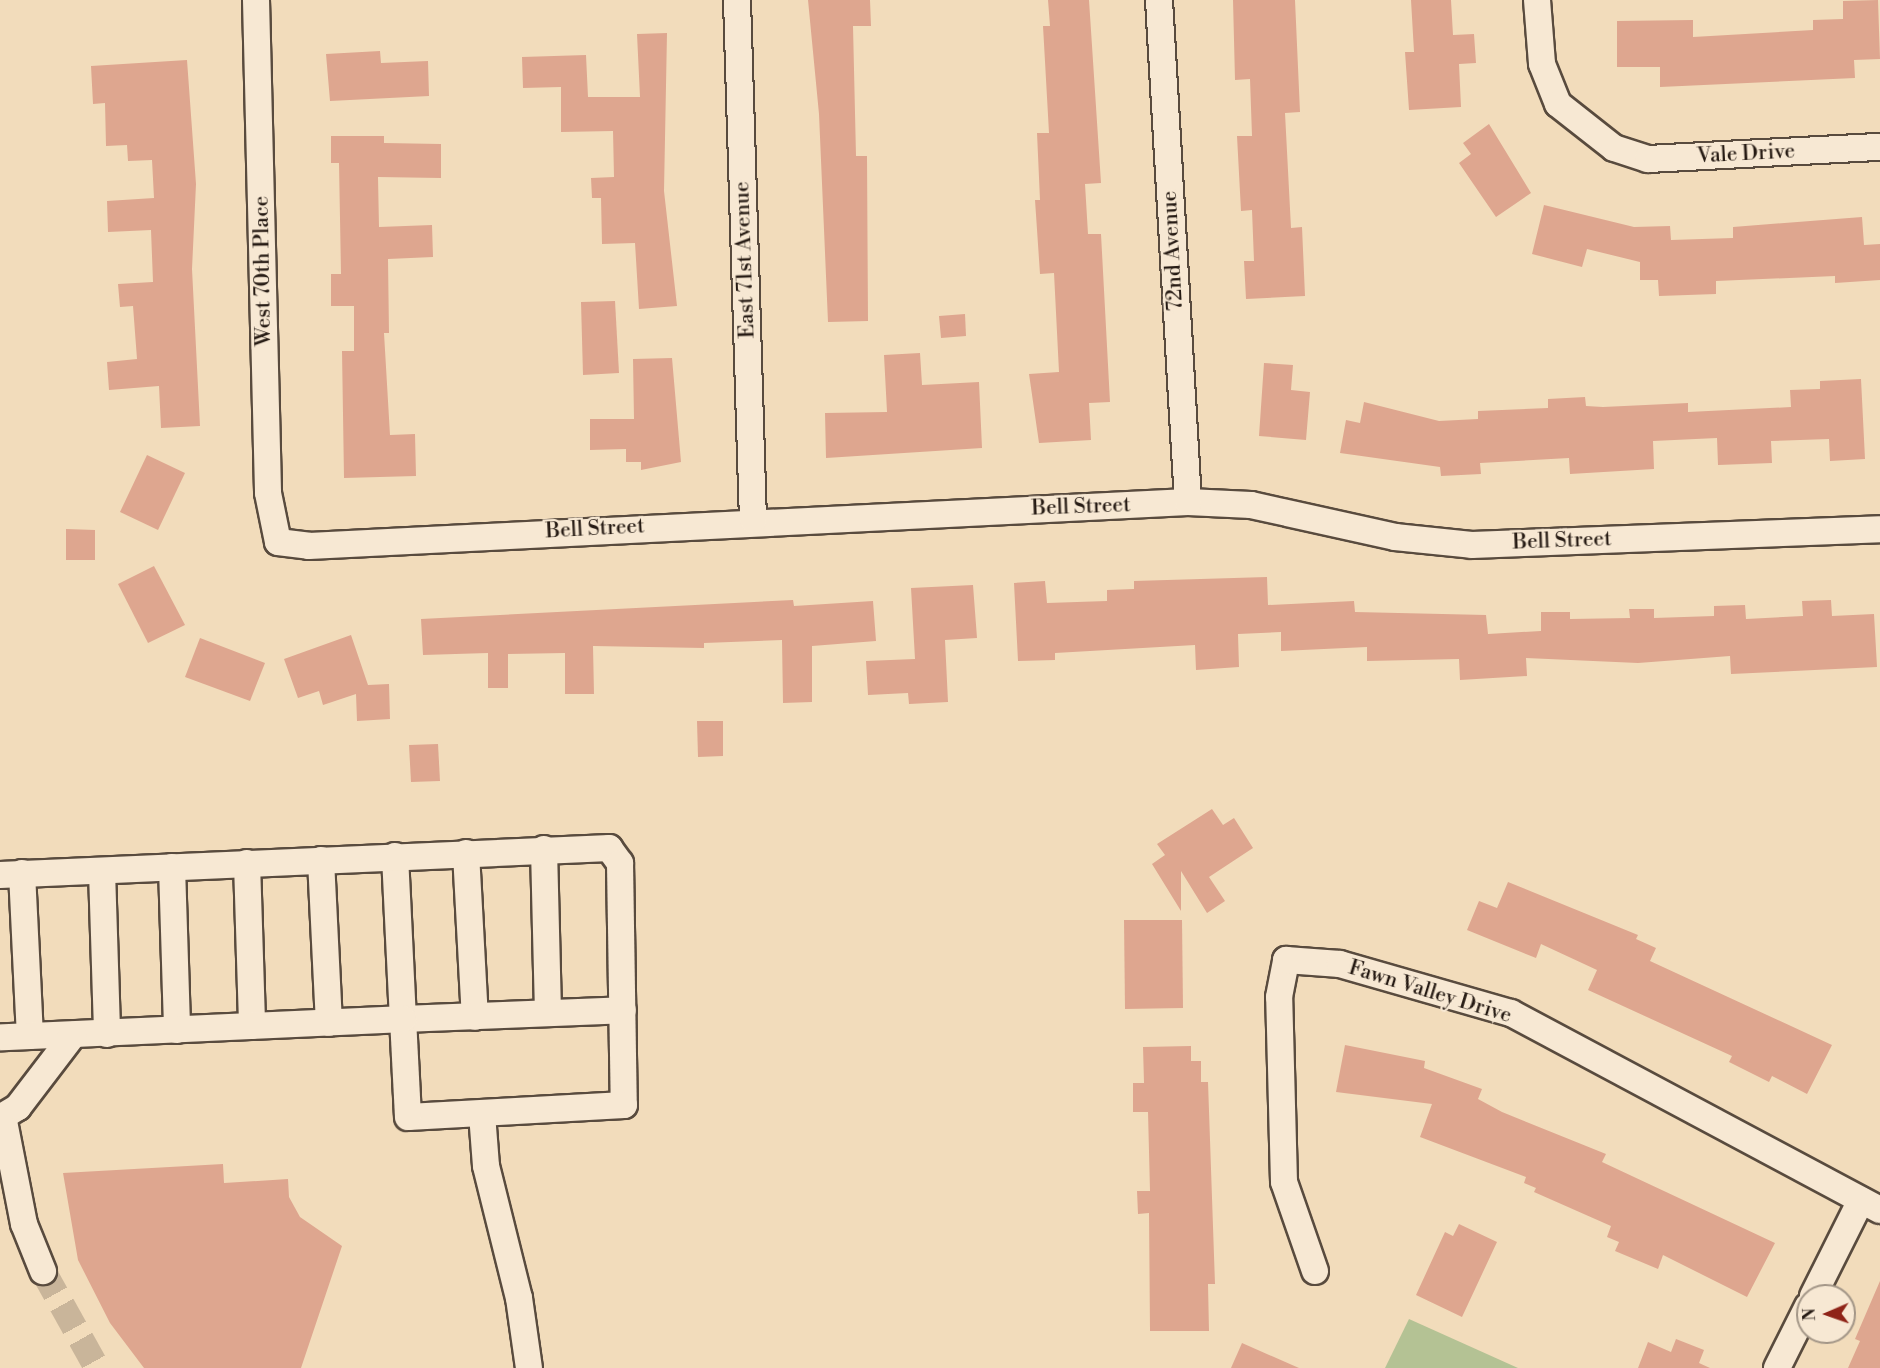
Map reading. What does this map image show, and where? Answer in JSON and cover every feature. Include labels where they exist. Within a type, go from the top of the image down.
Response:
[{"type":"street","name":"West 70th Place","points":[[256,0],[268,493],[278,542]]},
{"type":"street","name":"East 71st Avenue","points":[[737,0],[753,520]]},
{"type":"street","name":"72nd Avenue","points":[[1159,0],[1188,502]]},
{"type":"street","name":"Vale Drive","points":[[1537,0],[1542,64],[1558,104],[1614,148],[1648,159],[1880,147]]},
{"type":"street","name":"Bell Street","points":[[278,542],[309,546],[753,520],[1188,502],[1251,504],[1395,537],[1472,545],[1880,529]]},
{"type":"street","points":[[30,1036],[11,874],[544,849],[609,848],[620,863],[624,1106],[408,1117],[395,856]]},
{"type":"street","points":[[544,849],[548,1013]]},
{"type":"street","points":[[466,853],[475,1017]]},
{"type":"street","points":[[321,860],[328,1023]]},
{"type":"street","points":[[247,863],[252,1026]]},
{"type":"street","points":[[172,867],[177,1030]]},
{"type":"street","points":[[102,871],[107,1034]]},
{"type":"street","name":"Fawn Valley Drive","points":[[1315,1271],[1284,1182],[1279,997],[1286,960],[1340,964],[1511,1013],[1871,1205]]},
{"type":"street","points":[[0,1037],[623,1010]]},
{"type":"street","points":[[43,1271],[24,1224],[2,1117],[53,1067],[73,1035]]},
{"type":"street","points":[[482,1114],[486,1166],[519,1298],[530,1368]]},
{"type":"street","points":[[1821,1284],[1871,1205]]},
{"type":"street","points":[[1777,1368],[1796,1330]]},
{"type":"green space","points":[[1409,1319],[1518,1368],[1385,1368]]},
{"type":"building","points":[[808,0],[870,0],[871,26],[853,26],[856,156],[867,156],[868,321],[828,322],[819,114]]},
{"type":"building","points":[[1048,0],[1089,0],[1101,183],[1085,184],[1088,234],[1101,234],[1110,402],[1089,403],[1091,440],[1039,443],[1029,374],[1059,372],[1054,273],[1040,274],[1035,200],[1040,200],[1037,133],[1049,133],[1043,26],[1050,26]]},
{"type":"building","points":[[1233,0],[1295,0],[1300,112],[1285,113],[1291,228],[1302,227],[1305,296],[1246,299],[1244,261],[1254,261],[1252,210],[1241,211],[1237,136],[1252,136],[1250,79],[1235,80]]},
{"type":"building","points":[[1411,0],[1451,0],[1453,35],[1474,34],[1476,63],[1459,64],[1461,107],[1409,110],[1405,52],[1414,52]]},
{"type":"building","points":[[1878,0],[1880,59],[1854,60],[1855,78],[1660,87],[1660,67],[1617,67],[1617,21],[1693,20],[1693,37],[1813,30],[1813,20],[1843,19],[1843,1]]},
{"type":"building","points":[[667,33],[664,191],[677,306],[639,309],[635,243],[602,244],[601,198],[592,198],[591,178],[614,177],[613,131],[561,132],[561,87],[523,88],[522,57],[586,55],[588,97],[640,97],[637,34]]},
{"type":"building","points":[[380,51],[381,63],[428,61],[429,96],[330,101],[326,54]]},
{"type":"building","points":[[187,60],[196,184],[192,269],[200,426],[161,428],[159,386],[109,390],[107,362],[137,359],[133,306],[120,307],[118,284],[153,282],[151,230],[108,232],[107,201],[154,198],[152,160],[128,161],[127,145],[106,146],[105,103],[93,104],[91,66]]},
{"type":"building","points":[[1489,124],[1531,193],[1496,217],[1459,163],[1471,154],[1463,143]]},
{"type":"building","points":[[331,136],[384,136],[384,143],[441,144],[441,178],[378,177],[379,227],[432,225],[433,257],[388,259],[389,333],[384,333],[390,435],[415,434],[416,476],[344,478],[342,351],[354,351],[354,306],[331,306],[331,274],[341,274],[339,163],[331,163]]},
{"type":"building","points":[[1544,205],[1634,227],[1670,226],[1671,240],[1733,238],[1733,227],[1862,217],[1864,245],[1880,244],[1880,280],[1835,283],[1835,276],[1716,281],[1716,294],[1659,296],[1658,280],[1640,280],[1640,262],[1587,249],[1582,267],[1532,254]]},
{"type":"building","points":[[615,301],[619,373],[583,375],[581,302]]},
{"type":"building","points":[[965,314],[966,336],[941,338],[939,316]]},
{"type":"building","points":[[920,353],[922,385],[979,382],[982,448],[826,458],[825,413],[887,412],[884,355]]},
{"type":"building","points":[[672,358],[681,462],[641,470],[641,462],[626,462],[626,449],[590,450],[590,419],[634,419],[633,359]]},
{"type":"building","points":[[1264,363],[1293,365],[1291,390],[1310,392],[1306,440],[1259,436]]},
{"type":"building","points":[[1861,379],[1865,459],[1830,461],[1829,439],[1771,441],[1772,463],[1718,465],[1717,438],[1653,441],[1654,469],[1570,474],[1569,458],[1480,463],[1481,474],[1441,476],[1440,467],[1340,453],[1346,420],[1360,423],[1364,402],[1439,421],[1478,419],[1478,411],[1548,408],[1548,399],[1585,397],[1586,406],[1603,407],[1688,403],[1688,412],[1791,407],[1790,390],[1820,389],[1820,381]]},
{"type":"building","points":[[147,455],[185,473],[158,530],[120,512]]},
{"type":"building","points":[[66,529],[95,530],[95,560],[66,560]]},
{"type":"building","points":[[154,566],[185,625],[148,643],[118,584]]},
{"type":"building","points":[[1267,577],[1268,605],[1354,601],[1355,612],[1486,615],[1488,634],[1541,631],[1541,612],[1570,612],[1570,619],[1630,618],[1629,609],[1654,609],[1654,618],[1714,616],[1714,606],[1745,605],[1746,619],[1803,616],[1802,601],[1831,600],[1832,616],[1874,614],[1877,667],[1731,674],[1730,656],[1638,663],[1526,658],[1527,676],[1460,680],[1459,659],[1367,661],[1367,647],[1281,651],[1281,632],[1238,634],[1239,667],[1196,670],[1195,645],[1055,653],[1055,660],[1018,661],[1014,583],[1045,581],[1047,603],[1107,601],[1107,590],[1134,589],[1134,581]]},
{"type":"building","points":[[973,585],[977,638],[945,640],[948,702],[909,704],[908,693],[868,695],[866,661],[915,659],[911,588]]},
{"type":"building","points":[[793,600],[794,606],[873,601],[876,641],[812,646],[812,702],[783,703],[782,640],[704,643],[704,648],[593,646],[594,694],[565,694],[565,653],[508,654],[508,688],[488,688],[488,653],[423,655],[421,619]]},
{"type":"building","points":[[351,635],[368,685],[389,684],[390,719],[357,721],[356,694],[323,705],[319,691],[298,698],[284,659]]},
{"type":"building","points":[[200,638],[265,663],[250,701],[185,677]]},
{"type":"building","points":[[697,721],[723,721],[723,756],[698,757]]},
{"type":"building","points":[[438,744],[440,781],[411,782],[409,745]]},
{"type":"building","points":[[1212,809],[1223,825],[1234,818],[1253,848],[1209,877],[1225,901],[1207,913],[1181,871],[1181,911],[1152,864],[1165,855],[1157,844]]},
{"type":"building","points":[[1508,882],[1638,935],[1636,939],[1656,948],[1650,961],[1832,1045],[1807,1094],[1772,1076],[1769,1082],[1729,1062],[1732,1056],[1588,990],[1597,970],[1541,944],[1536,958],[1467,930],[1479,901],[1497,908]]},
{"type":"building","points":[[1124,920],[1182,920],[1183,1008],[1125,1009]]},
{"type":"building","points":[[1345,1045],[1425,1061],[1424,1068],[1482,1089],[1478,1099],[1502,1112],[1606,1154],[1602,1162],[1775,1243],[1747,1297],[1663,1255],[1658,1269],[1615,1251],[1619,1242],[1607,1237],[1611,1226],[1534,1192],[1536,1188],[1524,1183],[1526,1177],[1420,1137],[1432,1104],[1336,1092]]},
{"type":"building","points":[[1191,1046],[1191,1061],[1201,1061],[1201,1082],[1208,1082],[1215,1284],[1208,1284],[1209,1331],[1150,1331],[1149,1213],[1138,1214],[1137,1191],[1150,1191],[1148,1112],[1133,1112],[1133,1083],[1144,1083],[1143,1047]]},
{"type":"building","points":[[223,1164],[224,1183],[288,1179],[289,1197],[300,1217],[342,1246],[301,1368],[144,1368],[110,1323],[78,1260],[63,1173]]},
{"type":"building","points":[[1459,1224],[1497,1242],[1462,1317],[1416,1295],[1445,1232],[1453,1236]]},
{"type":"building","points":[[1880,1281],[1880,1368],[1848,1368],[1860,1341],[1856,1339]]},
{"type":"building","points":[[1676,1339],[1704,1350],[1699,1363],[1710,1368],[1638,1368],[1648,1342],[1671,1352]]},
{"type":"building","points":[[1242,1343],[1299,1368],[1231,1368]]},
{"type":"tunnel","points":[[43,1271],[97,1368]]}]
